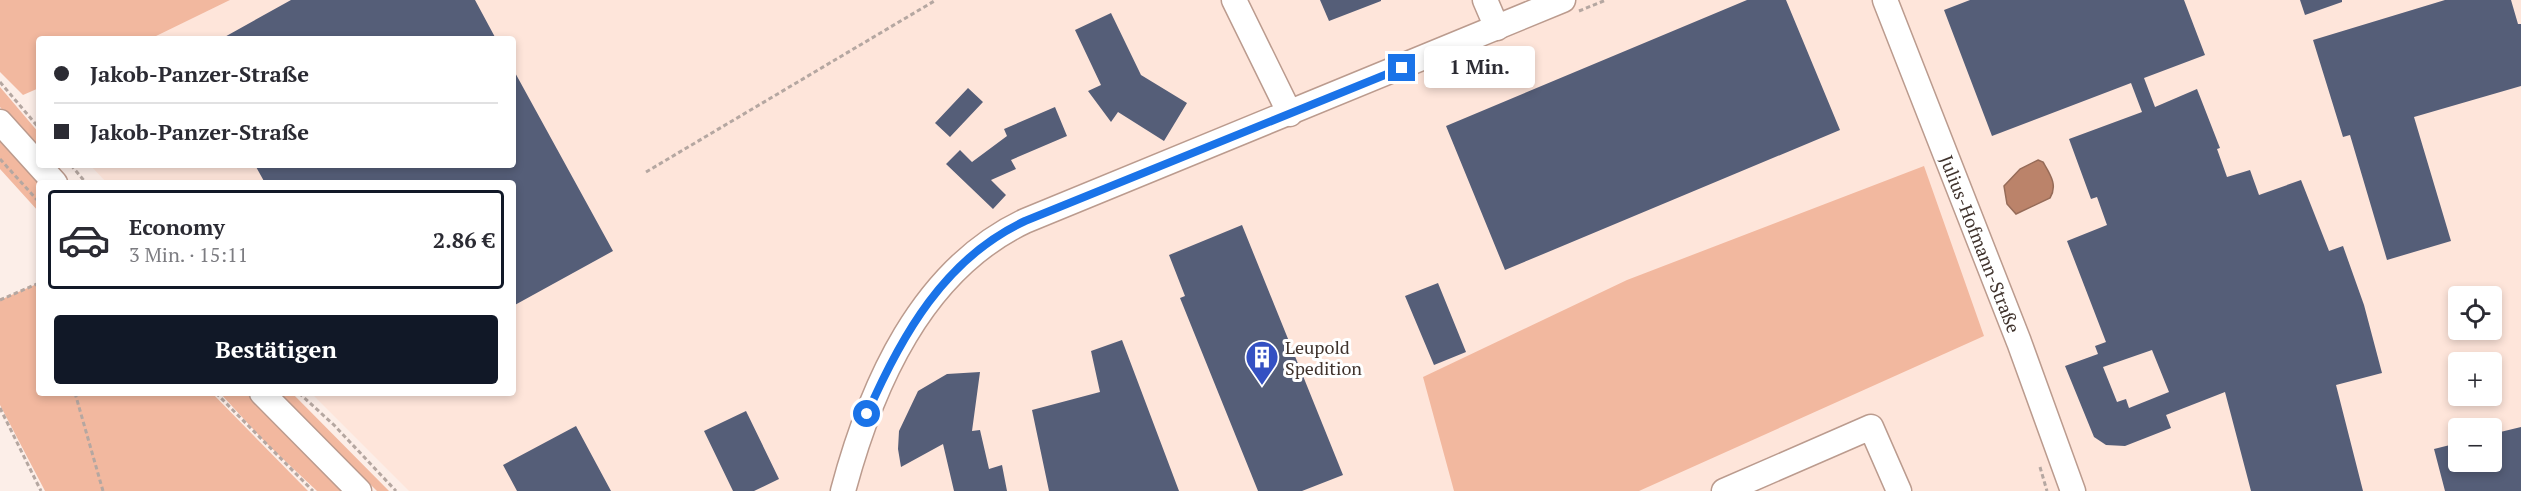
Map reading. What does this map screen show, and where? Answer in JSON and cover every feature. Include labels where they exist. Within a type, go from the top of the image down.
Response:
[{"type":"street","points":[[1234,0],[1290,114]]},
{"type":"street","points":[[1485,0],[1497,28]]},
{"type":"street","points":[[843,491],[867,414],[907,333],[934,294],[987,242],[1025,221],[1563,0]]},
{"type":"street","name":"Julius-Hofmann-Straße","points":[[1885,0],[2019,342],[2073,491]]},
{"type":"street","points":[[0,122],[36,162]]},
{"type":"street","points":[[41,168],[52,180]]},
{"type":"street","points":[[265,396],[359,491]]},
{"type":"street","points":[[1724,491],[1871,427],[1899,491]]},
{"type":"path","points":[[646,172],[936,0]]},
{"type":"path","points":[[0,82],[36,124]]},
{"type":"path","points":[[0,159],[36,199]]},
{"type":"path","points":[[74,168],[84,180]]},
{"type":"path","points":[[0,300],[36,284]]},
{"type":"path","points":[[76,396],[103,491]]},
{"type":"path","points":[[219,396],[313,491]]},
{"type":"path","points":[[302,396],[334,425],[396,491]]},
{"type":"path","points":[[0,408],[41,491]]},
{"type":"shaded area","points":[[0,0],[230,0],[156,36],[36,36],[36,89],[23,95],[0,72]]},
{"type":"shaded area","points":[[230,0],[2521,0],[2521,491],[409,491],[314,396],[516,396],[516,180],[104,180],[93,168],[516,168],[516,36],[156,36]]},
{"type":"shaded area","points":[[0,87],[36,129],[36,148],[0,107]]},
{"type":"shaded area","points":[[0,138],[36,180],[36,209],[0,169]]},
{"type":"shaded area","points":[[2038,160],[2043,162],[2053,184],[2050,198],[2016,214],[2007,204],[2004,186],[2020,169]]},
{"type":"shaded area","points":[[1924,166],[1984,336],[1639,491],[1454,491],[1423,377],[1627,280]]},
{"type":"shaded area","points":[[36,284],[36,396],[215,396],[308,491],[45,491],[0,405],[0,300]]},
{"type":"shaded area","points":[[223,396],[252,396],[346,491],[317,491],[265,442]]},
{"type":"shaded area","points":[[281,396],[295,396],[389,491],[377,491]]},
{"type":"building","points":[[291,0],[475,0],[494,36],[226,36]]},
{"type":"building","points":[[1320,0],[1381,0],[1381,1],[1329,21]]},
{"type":"building","points":[[1747,0],[1786,0],[1840,130],[1505,270],[1446,126]]},
{"type":"building","points":[[1970,0],[2184,0],[2205,55],[2144,78],[2155,107],[2197,89],[2220,148],[2217,149],[2227,177],[2250,170],[2259,195],[2301,180],[2329,251],[2343,246],[2364,305],[2382,373],[2336,385],[2363,491],[2251,491],[2225,392],[2166,415],[2171,428],[2125,446],[2106,445],[2094,437],[2065,366],[2098,354],[2095,346],[2106,342],[2067,241],[2107,225],[2097,197],[2091,199],[2069,139],[2142,112],[2131,83],[1992,136],[1944,10]],"holes":[[[2152,350],[2169,392],[2129,408],[2126,399],[2117,402],[2103,367]]]},
{"type":"building","points":[[2300,0],[2342,0],[2342,2],[2305,15]]},
{"type":"building","points":[[2445,0],[2511,0],[2518,24],[2521,24],[2521,86],[2414,117],[2451,241],[2387,260],[2350,135],[2343,137],[2313,40]]},
{"type":"building","points":[[1111,13],[1141,75],[1187,103],[1164,141],[1118,112],[1111,122],[1088,91],[1101,85],[1075,30]]},
{"type":"building","points":[[516,74],[613,251],[516,304],[516,180],[263,180],[257,168],[516,168]]},
{"type":"building","points":[[968,88],[983,102],[950,137],[935,123]]},
{"type":"building","points":[[1055,107],[1067,136],[1011,160],[1016,169],[991,180],[1006,195],[993,209],[946,164],[960,150],[972,162],[1007,136],[1004,129]]},
{"type":"building","name":"Leupold Spedition","points":[[1242,225],[1343,475],[1302,491],[1258,491],[1180,298],[1185,296],[1169,255]]},
{"type":"building","points":[[1438,283],[1466,352],[1434,365],[1405,296]]},
{"type":"building","points":[[1122,340],[1179,491],[1049,491],[1032,410],[1100,392],[1091,351]]},
{"type":"building","points":[[980,372],[972,431],[980,430],[989,469],[1002,465],[1007,491],[954,491],[943,444],[901,467],[898,449],[899,431],[918,391],[947,374]]},
{"type":"building","points":[[746,411],[779,479],[754,491],[733,491],[704,431]]},
{"type":"building","points":[[576,426],[611,491],[517,491],[503,465]]},
{"type":"building","points":[[2521,427],[2521,491],[2445,491],[2434,449],[2448,446],[2448,472],[2502,472],[2502,432]]},
{"type":"place","name":"Leupold Spedition","points":[[1262,386]]},
{"type":"route","points":[[867,414],[884,375],[907,333],[934,294],[987,242],[1025,221],[1402,68]]}]
